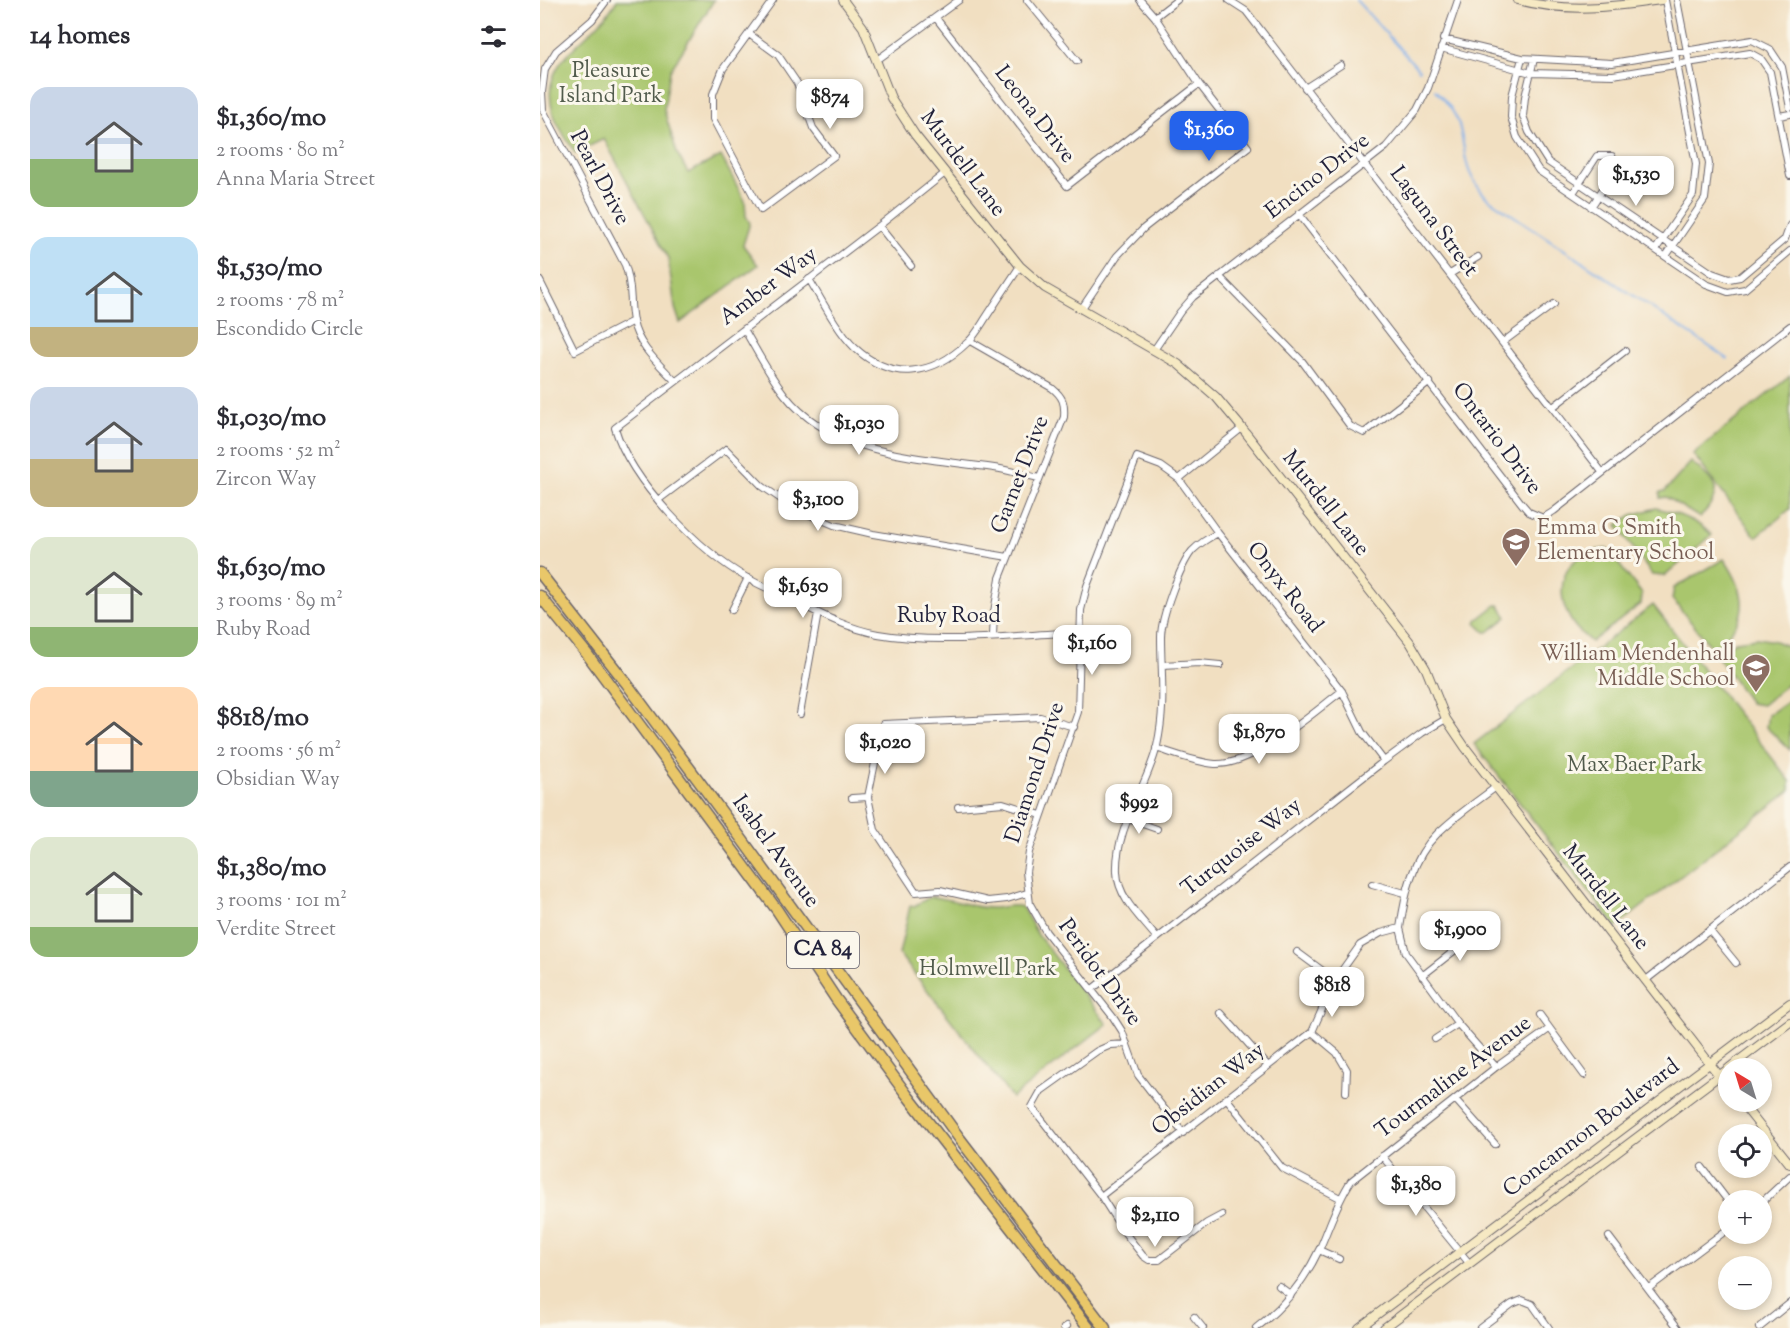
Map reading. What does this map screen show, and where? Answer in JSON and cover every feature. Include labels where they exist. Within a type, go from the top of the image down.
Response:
[{"type":"highway","name":"Isabel Avenue","points":[[540,573],[627,684],[960,1139],[1105,1328]]},
{"type":"highway","name":"Isabel Avenue","points":[[540,596],[587,654],[770,901],[836,999],[907,1095],[1089,1328]]},
{"type":"street","name":"Pearl Drive","points":[[607,0],[592,20],[556,51],[543,68],[543,110],[625,265],[632,288],[633,321],[637,332],[647,350],[675,381]]},
{"type":"street","points":[[749,34],[778,55],[797,84],[813,128],[834,156],[761,210],[713,120],[713,94],[723,69],[773,0]]},
{"type":"street","name":"Murdell Lane","points":[[843,0],[863,27],[891,98],[915,135],[1020,266],[1045,288],[1178,364],[1216,397],[1242,428],[1410,642],[1426,669],[1446,719],[1496,787],[1718,1074]]},
{"type":"street","points":[[877,60],[959,0]]},
{"type":"street","points":[[1027,0],[1077,61]]},
{"type":"street","points":[[1082,309],[1117,256],[1144,228],[1248,147],[1199,84],[1155,17],[1140,0]]},
{"type":"street","points":[[1155,17],[1177,0]]},
{"type":"street","name":"Laguna Street","points":[[1229,0],[1246,11],[1602,472]]},
{"type":"street","name":"Encino Drive","points":[[1154,350],[1193,297],[1386,147],[1417,110],[1428,87],[1458,0]]},
{"type":"street","points":[[1518,0],[1556,8],[1581,9],[1663,0],[1696,164],[1693,195],[1656,249]]},
{"type":"street","points":[[1666,256],[1705,199],[1709,164],[1677,0]]},
{"type":"street","name":"Leona Drive","points":[[936,18],[1067,186],[1199,84]]},
{"type":"street","points":[[1443,39],[1522,58],[1612,63],[1752,40],[1770,49],[1782,67],[1790,108]]},
{"type":"street","points":[[1442,48],[1531,73],[1613,75],[1750,53],[1761,59],[1770,72],[1790,177]]},
{"type":"street","points":[[1522,58],[1512,96],[1511,117],[1516,137],[1539,171],[1706,284],[1728,291],[1745,289],[1790,251]]},
{"type":"street","points":[[1534,59],[1523,116],[1529,132],[1548,162],[1712,273],[1729,279],[1740,277],[1785,239],[1790,225]]},
{"type":"street","points":[[1305,88],[1341,65]]},
{"type":"street","points":[[1779,116],[1790,114]]},
{"type":"street","points":[[1573,193],[1597,156],[1612,156],[1617,168],[1591,207]]},
{"type":"street","points":[[1696,164],[1709,164]]},
{"type":"street","name":"Amber Way","points":[[615,428],[945,173]]},
{"type":"street","name":"Ontario Drive","points":[[1299,214],[1522,504],[1536,516],[1543,518],[1790,326]]},
{"type":"street","points":[[879,226],[910,266]]},
{"type":"street","points":[[1450,274],[1478,257]]},
{"type":"street","points":[[1764,258],[1772,268]]},
{"type":"street","points":[[808,279],[853,346],[868,359],[886,369],[901,372],[930,367],[950,357],[970,341],[1020,266]]},
{"type":"street","points":[[1219,276],[1302,361],[1350,426],[1364,433],[1430,382]]},
{"type":"street","points":[[540,281],[575,351],[633,321]]},
{"type":"street","points":[[1503,342],[1554,304]]},
{"type":"street","points":[[744,329],[785,395],[829,432],[850,441],[898,454],[998,468],[1039,478]]},
{"type":"street","name":"Garnet Drive","points":[[970,341],[1052,388],[1061,395],[1064,401],[1064,417],[997,590],[993,636]]},
{"type":"street","points":[[1553,407],[1625,351]]},
{"type":"street","name":"Ruby Road","points":[[615,428],[618,439],[636,470],[658,500],[682,526],[711,552],[748,578],[818,613],[877,634],[943,639],[1079,632]]},
{"type":"street","points":[[1179,479],[1242,428]]},
{"type":"street","points":[[658,500],[726,449],[762,486],[794,508],[834,525],[1008,557]]},
{"type":"street","name":"Onyx Road","points":[[1137,457],[1161,466],[1179,479],[1218,533],[1342,691],[1362,732],[1384,761]]},
{"type":"street","name":"Diamond Drive","points":[[1027,893],[1026,872],[1029,852],[1078,712],[1080,610],[1087,586],[1137,457]]},
{"type":"street","points":[[1156,937],[1130,905],[1121,888],[1117,873],[1118,853],[1128,819],[1156,748],[1163,710],[1161,634],[1166,611],[1193,551],[1202,542],[1218,533]]},
{"type":"street","points":[[732,610],[748,578]]},
{"type":"street","points":[[800,714],[818,613]]},
{"type":"street","points":[[1163,665],[1200,663],[1220,665]]},
{"type":"street","points":[[1156,748],[1218,764],[1248,758],[1342,691]]},
{"type":"street","points":[[1027,893],[1007,899],[988,901],[940,890],[916,892],[875,830],[868,797],[883,724],[1040,717],[1074,727]]},
{"type":"street","name":"Turquoise Way","points":[[1091,990],[1384,761],[1422,733],[1446,719]]},
{"type":"street","points":[[1496,787],[1436,835],[1419,858],[1405,893],[1400,928],[1406,953],[1458,1024],[1496,1067]]},
{"type":"street","points":[[852,798],[868,797]]},
{"type":"street","points":[[958,807],[1003,803],[1041,815]]},
{"type":"street","points":[[1128,819],[1157,828]]},
{"type":"street","points":[[1646,980],[1789,869]]},
{"type":"street","points":[[1372,884],[1405,893]]},
{"type":"street","name":"Peridot Drive","points":[[1027,893],[1030,904],[1046,932],[1113,1017],[1127,1044],[1138,1076],[1183,1133]]},
{"type":"street","name":"Obsidian Way","points":[[1101,1196],[1312,1032],[1335,980],[1360,945],[1381,933],[1400,928]]},
{"type":"street","points":[[1422,975],[1482,929]]},
{"type":"street","points":[[1709,930],[1736,963]]},
{"type":"street","points":[[1297,952],[1335,980]]},
{"type":"street","name":"Concannon Boulevard","points":[[1359,1328],[1790,1003]]},
{"type":"street","points":[[1221,1013],[1268,1066]]},
{"type":"street","points":[[1540,1015],[1584,1075]]},
{"type":"street","name":"Concannon Boulevard","points":[[1741,1058],[1790,1022]]},
{"type":"street","points":[[1435,1039],[1458,1024]]},
{"type":"street","name":"Tourmaline Avenue","points":[[1256,1328],[1282,1306],[1291,1295],[1319,1250],[1340,1198],[1351,1181],[1496,1067],[1549,1029]]},
{"type":"street","points":[[1312,1032],[1337,1053],[1347,1070],[1346,1092]]},
{"type":"street","points":[[1127,1044],[1111,1045],[1096,1051],[1041,1091],[1032,1107],[1101,1196],[1129,1240],[1146,1259],[1152,1261],[1163,1257],[1207,1223],[1222,1215]]},
{"type":"street","name":"Concannon Boulevard","points":[[1384,1328],[1718,1076]]},
{"type":"street","points":[[1227,1099],[1282,1168],[1340,1198]]},
{"type":"street","points":[[1455,1099],[1495,1144]]},
{"type":"street","points":[[1749,1112],[1790,1164]]},
{"type":"street","points":[[1382,1156],[1469,1263]]},
{"type":"street","points":[[1702,1167],[1720,1190]]},
{"type":"street","points":[[1772,1193],[1790,1176]]},
{"type":"street","points":[[1649,1288],[1718,1236]]},
{"type":"street","points":[[1609,1237],[1678,1328]]},
{"type":"street","points":[[1319,1250],[1339,1259]]},
{"type":"street","points":[[1279,1286],[1291,1295]]},
{"type":"street","points":[[1480,1328],[1512,1304],[1522,1300],[1532,1304],[1549,1328]]},
{"type":"street","points":[[1758,1328],[1790,1303]]},
{"type":"street","points":[[1194,1317],[1203,1328]]},
{"type":"green space","name":"Pleasure Island Park","points":[[617,0],[714,0],[670,71],[664,110],[677,153],[688,173],[721,156],[745,201],[746,216],[750,223],[743,245],[758,265],[680,323],[675,308],[668,258],[604,139],[575,153],[553,113],[550,97],[551,83],[556,71],[571,51],[605,17]]},
{"type":"green space","points":[[1790,376],[1790,509],[1756,537],[1693,454]]},
{"type":"green space","points":[[1691,462],[1707,476],[1715,488],[1713,501],[1700,518],[1666,497],[1660,498],[1660,492],[1665,491]]},
{"type":"green space","points":[[1656,508],[1686,518],[1700,525],[1712,535],[1665,576],[1652,575],[1617,525],[1632,515]]},
{"type":"green space","points":[[1607,549],[1642,594],[1641,604],[1591,642],[1576,628],[1567,612],[1562,587],[1571,565],[1580,557],[1592,551]]},
{"type":"green space","points":[[1724,559],[1738,584],[1742,607],[1740,618],[1734,628],[1712,648],[1672,599],[1674,588]]},
{"type":"green space","points":[[1499,605],[1507,617],[1485,632],[1476,623],[1477,620]]},
{"type":"green space","name":"Max Baer Park","points":[[1653,605],[1790,781],[1790,791],[1616,927],[1474,744]]},
{"type":"green space","points":[[1757,638],[1775,641],[1790,647],[1790,682],[1762,705],[1750,703],[1717,656],[1736,641]]},
{"type":"green space","points":[[1790,700],[1790,750],[1766,727],[1768,715]]},
{"type":"green space","name":"Holmwell Park","points":[[930,897],[985,908],[1015,905],[1022,907],[1038,935],[1107,1024],[1012,1098],[899,954],[910,906]]},
{"type":"waterway","points":[[1356,0],[1419,70]]},
{"type":"waterway","points":[[1435,90],[1455,115],[1469,171],[1487,198],[1728,359]]},
{"type":"place","name":"Emma C Smith Elementary School","points":[[1516,568]]},
{"type":"place","name":"William Mendenhall Middle School","points":[[1756,694]]}]
